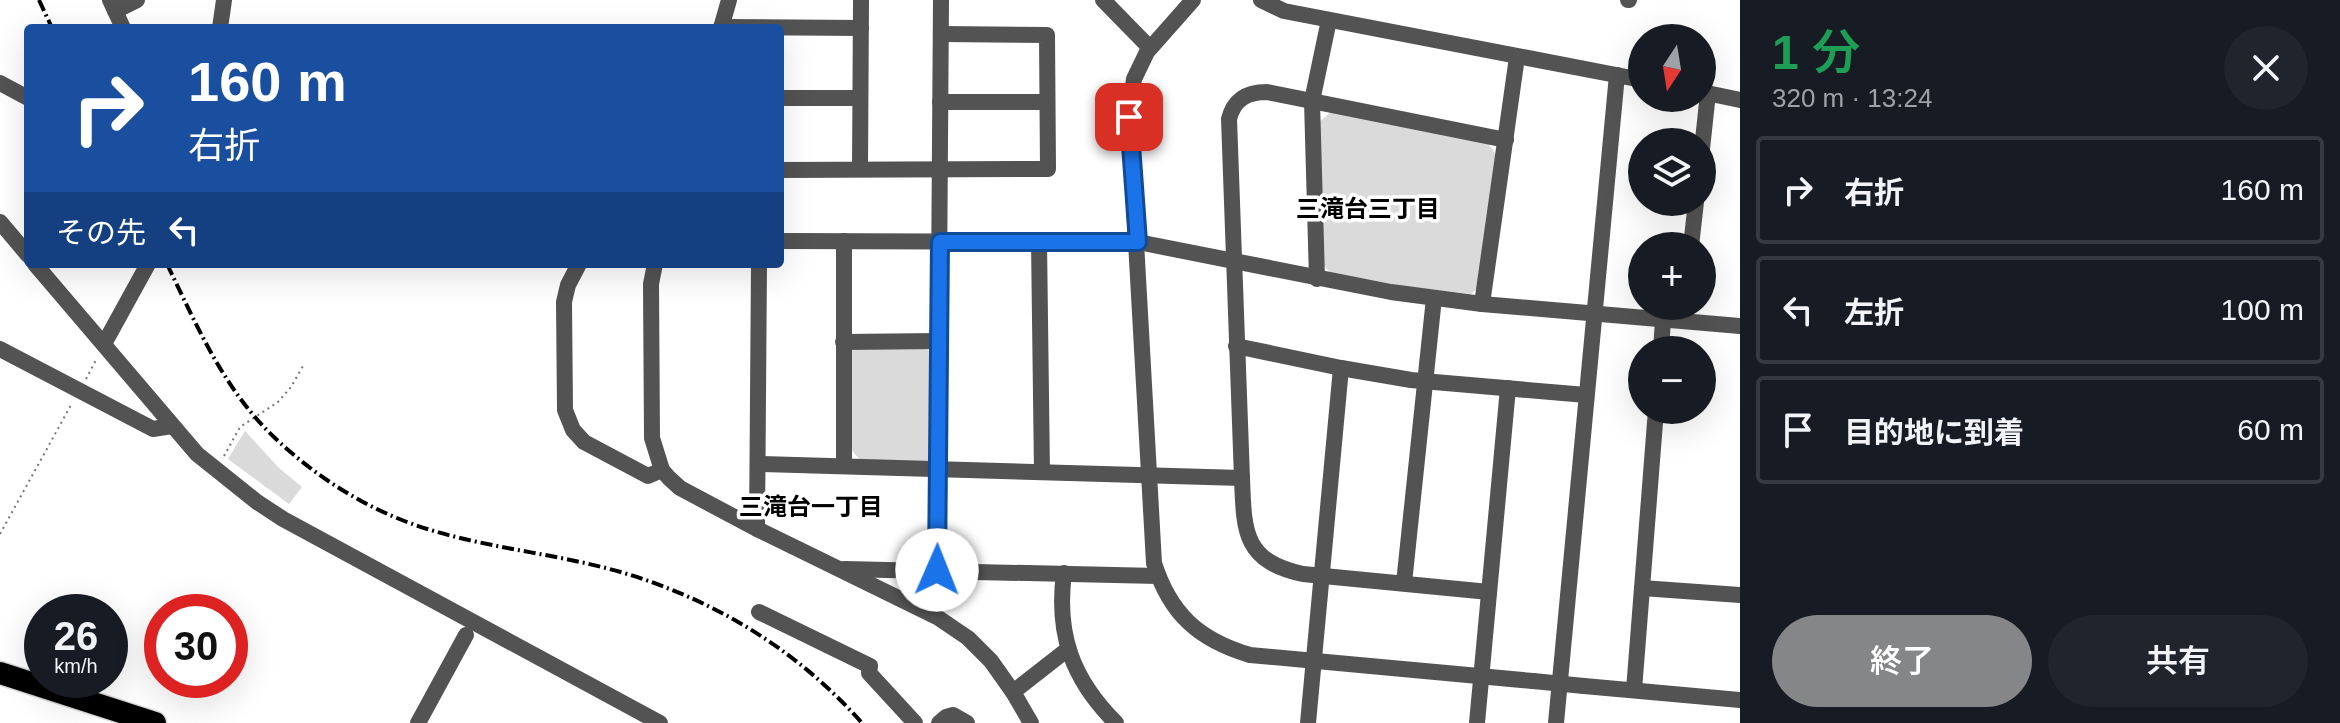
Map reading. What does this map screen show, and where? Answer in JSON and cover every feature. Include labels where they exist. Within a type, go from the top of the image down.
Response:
[{"type":"highway","points":[[9,676],[155,723]]},
{"type":"street","points":[[121,24],[112,5],[137,0]]},
{"type":"street","points":[[221,24],[224,0]]},
{"type":"street","points":[[722,24],[729,0]]},
{"type":"street","points":[[860,169],[861,0]]},
{"type":"street","points":[[937,570],[941,0]]},
{"type":"street","points":[[1103,0],[1150,48]]},
{"type":"street","points":[[1193,0],[1150,48],[1134,79],[1129,117],[1154,563],[1171,602],[1193,627],[1219,644],[1250,655],[1740,700]]},
{"type":"street","points":[[1261,0],[1284,11],[1628,77]]},
{"type":"street","points":[[1317,279],[1312,101],[1329,20]]},
{"type":"street","points":[[784,28],[861,28]]},
{"type":"street","points":[[784,170],[1048,169],[1047,35],[941,34]]},
{"type":"street","points":[[1482,304],[1517,57]]},
{"type":"street","points":[[1556,723],[1617,75]]},
{"type":"street","points":[[0,83],[24,96]]},
{"type":"street","points":[[1489,592],[1283,569],[1260,554],[1250,541],[1245,527],[1242,478],[1229,119],[1240,99],[1257,92],[1267,92],[1506,140]]},
{"type":"street","points":[[1716,95],[1740,100]]},
{"type":"street","points":[[784,98],[859,98]]},
{"type":"street","points":[[940,102],[1047,102]]},
{"type":"street","points":[[0,222],[24,250]]},
{"type":"street","points":[[784,241],[1138,242],[1317,279],[1434,298],[1628,316]]},
{"type":"street","points":[[844,241],[844,466]]},
{"type":"street","points":[[1039,242],[1042,472]]},
{"type":"street","points":[[38,268],[172,426],[216,471],[283,519],[660,723]]},
{"type":"street","points":[[104,344],[146,268]]},
{"type":"street","points":[[577,268],[564,302],[564,396],[568,420],[584,442],[624,465],[648,476],[662,470]]},
{"type":"street","points":[[654,268],[651,284],[651,420],[655,452],[662,470],[680,488],[937,617],[968,638],[991,661],[1031,723]]},
{"type":"street","points":[[757,529],[759,268]]},
{"type":"street","points":[[1404,583],[1434,298]]},
{"type":"street","points":[[1662,336],[1663,320]]},
{"type":"street","points":[[1712,320],[1740,326]]},
{"type":"street","points":[[843,342],[939,341]]},
{"type":"street","points":[[1236,346],[1341,368],[1425,380],[1586,395]]},
{"type":"street","points":[[0,349],[153,429],[172,426]]},
{"type":"street","points":[[1308,723],[1341,368]]},
{"type":"street","points":[[1477,723],[1508,388]]},
{"type":"street","points":[[1634,690],[1655,424]]},
{"type":"street","points":[[758,464],[1242,478]]},
{"type":"street","points":[[838,569],[1158,576]]},
{"type":"street","points":[[1064,573],[1061,615],[1068,649],[1092,694],[1116,723]]},
{"type":"street","points":[[1642,588],[1740,595]]},
{"type":"street","points":[[759,612],[870,666],[869,673],[915,723]]},
{"type":"street","points":[[418,723],[466,635]]},
{"type":"street","points":[[1013,692],[1068,649]]},
{"type":"street","points":[[0,662],[9,676]]},
{"type":"street","points":[[939,723],[953,715],[967,723]]},
{"type":"path","points":[[0,534],[104,344]]},
{"type":"path","points":[[216,471],[240,427],[278,402],[303,366]]},
{"type":"shaded area","points":[[1332,111],[1486,141],[1498,157],[1479,287],[1471,294],[1331,273],[1323,265],[1318,123]]},
{"type":"shaded area","points":[[854,347],[925,347],[933,355],[932,456],[926,462],[860,460],[849,447],[849,357]]},
{"type":"shaded area","points":[[245,431],[279,468],[302,487],[289,504],[228,459]]},
{"type":"railway","points":[[39,0],[50,24]]},
{"type":"railway","points":[[169,268],[213,356],[241,399],[275,438],[336,486],[371,506],[433,531],[624,573],[691,598],[783,651],[811,673],[862,723]]},
{"type":"district","name":"三滝台三丁目","points":[[1368,208]]},
{"type":"district","name":"三滝台一丁目","points":[[811,506]]},
{"type":"route","points":[[937,570],[940,242],[1138,242],[1129,117]]}]
